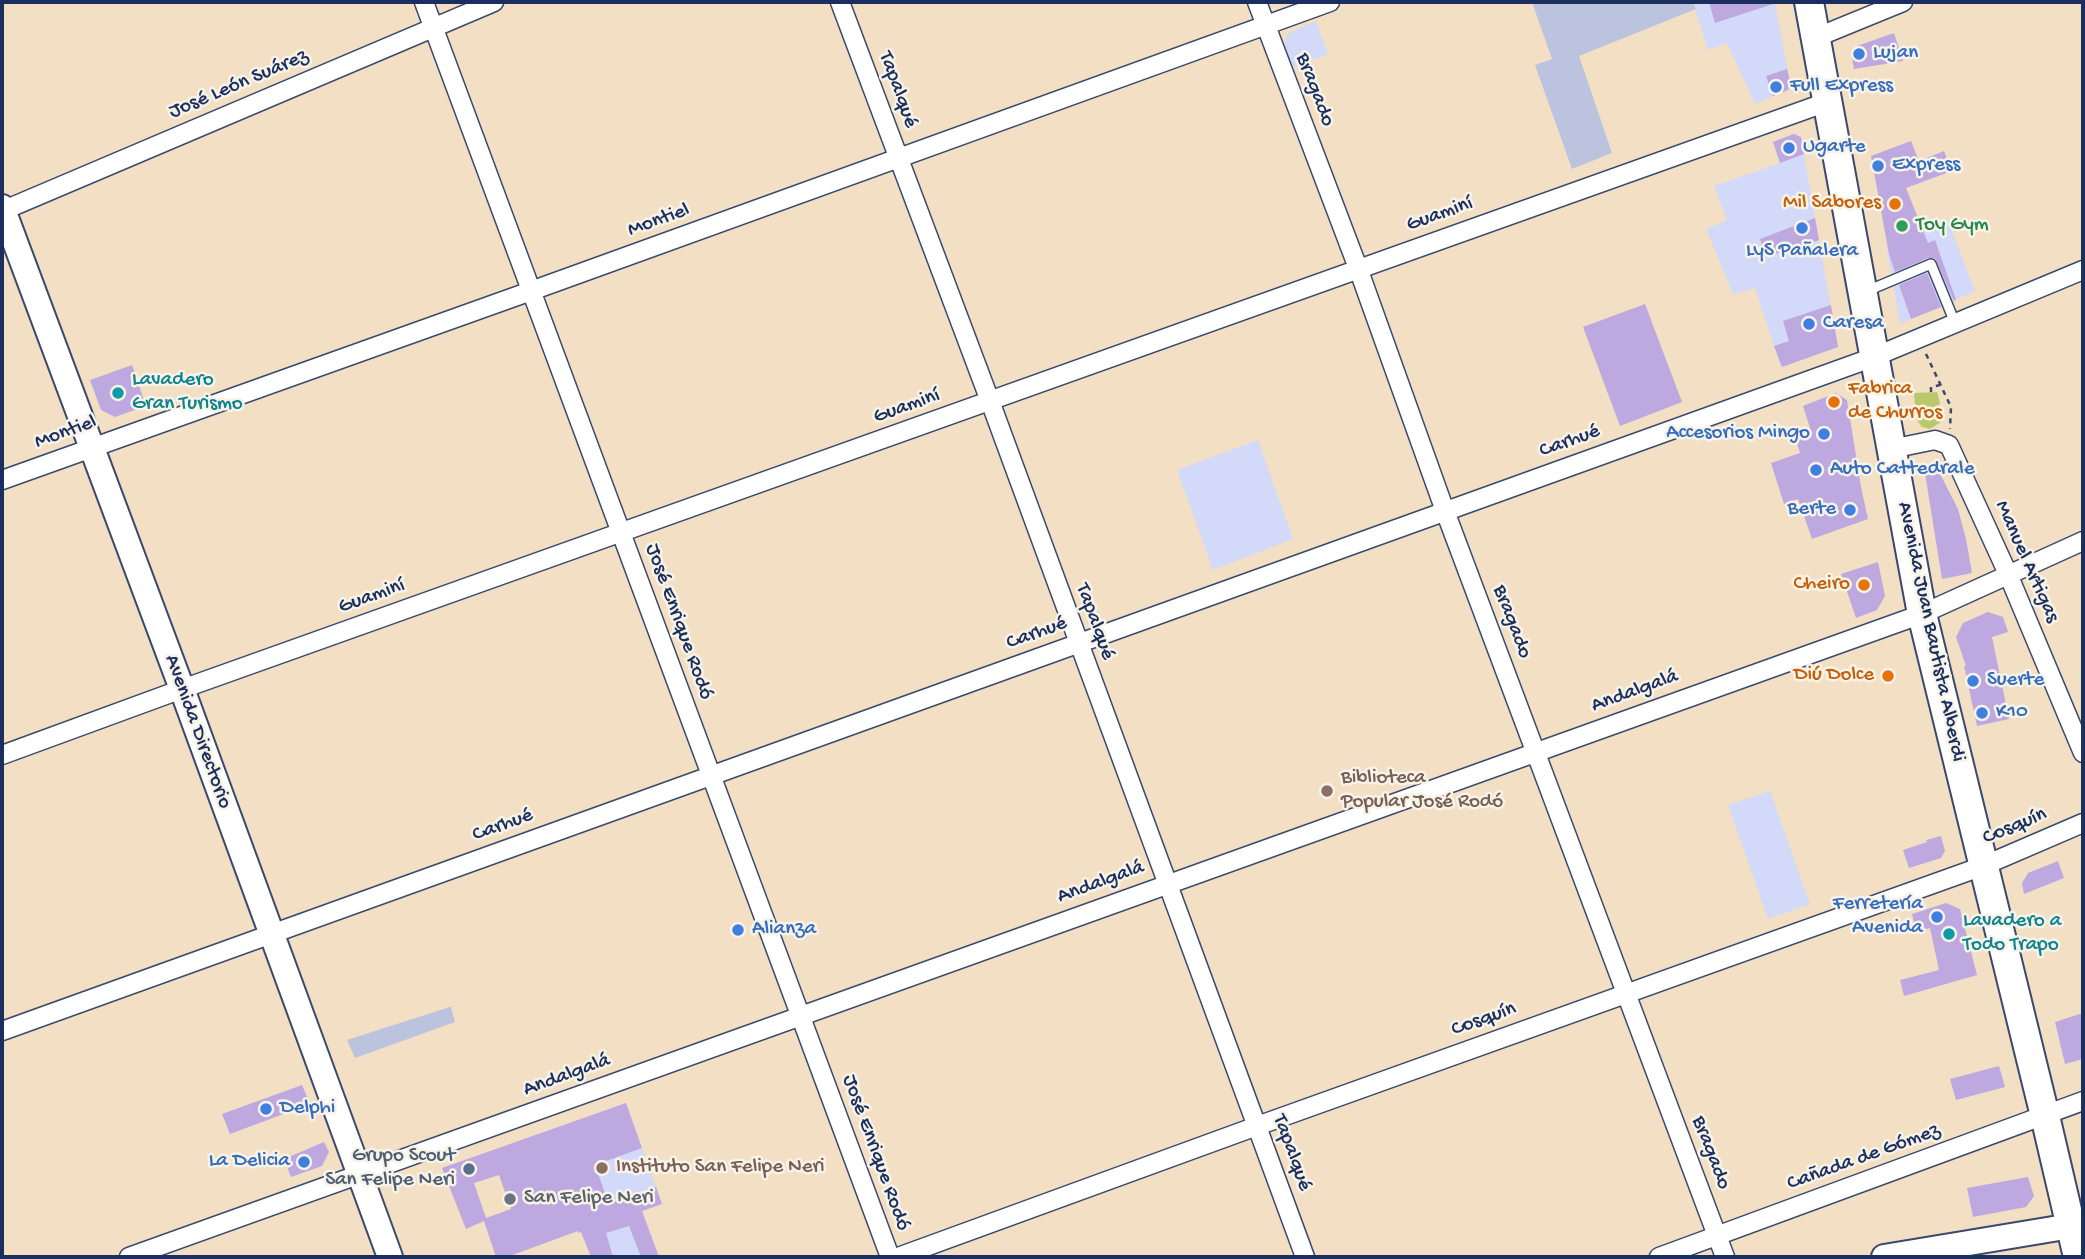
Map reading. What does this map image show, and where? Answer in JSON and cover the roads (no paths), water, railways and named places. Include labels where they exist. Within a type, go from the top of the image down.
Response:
[{"type":"main road","name":"Avenida Juan Bautista Alberdi","points":[[1809,2],[1922,614],[2078,1257]]},
{"type":"street","name":"José Enrique Rodó","points":[[424,2],[890,1257]]},
{"type":"street","name":"José León Suárez","points":[[2,210],[494,2]]},
{"type":"street","name":"Tapalqué","points":[[840,2],[1305,1257]]},
{"type":"street","name":"Bragado","points":[[1257,2],[1725,1257]]},
{"type":"street","name":"Montiel","points":[[2,480],[1330,2]]},
{"type":"street","points":[[1815,38],[1903,2]]},
{"type":"street","name":"Guaminí","points":[[2,755],[1827,102]]},
{"type":"street","name":"Avenida Directorio","points":[[2,210],[182,689],[390,1257]]},
{"type":"street","name":"Carhué","points":[[2,1031],[1874,357],[2083,270]]},
{"type":"street","name":"Manuel Artigas","points":[[1891,449],[1935,440],[1949,445],[2008,574],[2083,753]]},
{"type":"street","name":"Andalgalá","points":[[129,1257],[1922,614],[2083,541]]},
{"type":"street","name":"Cosquín","points":[[898,1257],[1983,866],[2083,823]]},
{"type":"street","name":"Cañada de Gómez","points":[[1660,1257],[2083,1101]]},
{"type":"street","points":[[1884,1257],[2071,1226]]},
{"type":"lane","points":[[1862,293],[1931,264],[1955,323]]},
{"type":"place","name":"Lujan","points":[[1859,54]]},
{"type":"place","name":"Full Express","points":[[1776,87]]},
{"type":"place","name":"Ugarte","points":[[1789,148]]},
{"type":"place","name":"Express","points":[[1878,166]]},
{"type":"place","name":"Mil Sabores","points":[[1895,204]]},
{"type":"place","name":"Toy Gym","points":[[1902,226]]},
{"type":"place","name":"LyS Pañalera","points":[[1802,228]]},
{"type":"place","name":"Caresa","points":[[1809,324]]},
{"type":"place","name":"Lavadero Gran Turismo","points":[[118,393]]},
{"type":"place","name":"Fabrica de Churros","points":[[1834,402]]},
{"type":"place","name":"Accesorios Mingo","points":[[1824,434]]},
{"type":"place","name":"Auto Cattedrale","points":[[1816,470]]},
{"type":"place","name":"Berte","points":[[1850,510]]},
{"type":"place","name":"Cheiro","points":[[1864,585]]},
{"type":"place","name":"Diú Dolce","points":[[1888,676]]},
{"type":"place","name":"Suerte","points":[[1973,681]]},
{"type":"place","name":"K10","points":[[1982,713]]},
{"type":"place","name":"Biblioteca Popular José Rodó","points":[[1327,791]]},
{"type":"place","name":"Ferretería Avenida","points":[[1937,917]]},
{"type":"place","name":"Alianza","points":[[738,930]]},
{"type":"place","name":"Lavadero a Todo Trapo","points":[[1949,934]]},
{"type":"place","name":"Delphi","points":[[266,1109]]},
{"type":"place","name":"La Delicia","points":[[304,1162]]},
{"type":"place","name":"Instituto San Felipe Neri","points":[[602,1168]]},
{"type":"place","name":"Grupo Scout San Felipe Neri","points":[[469,1169]]},
{"type":"place","name":"San Felipe Neri","points":[[510,1199]]}]
